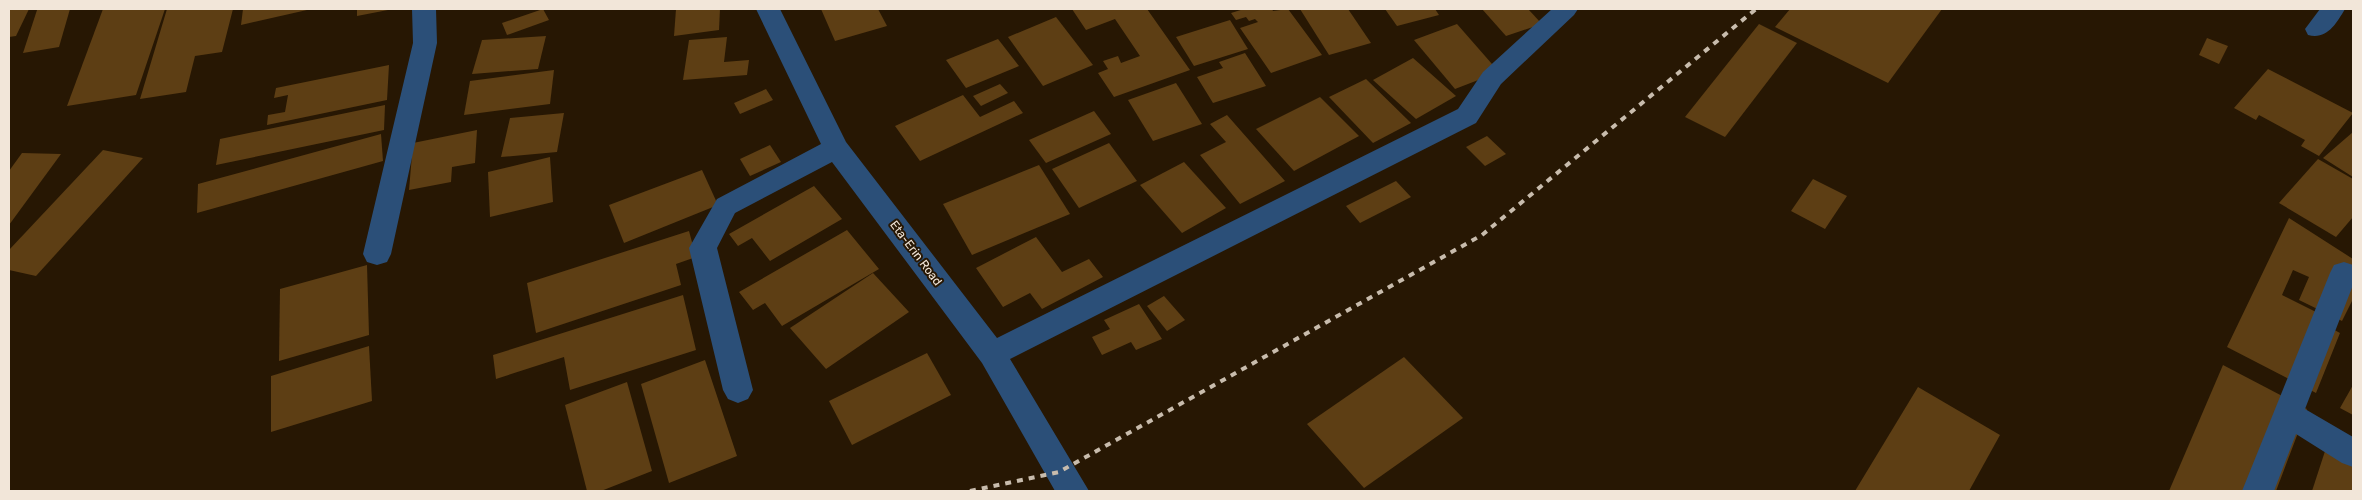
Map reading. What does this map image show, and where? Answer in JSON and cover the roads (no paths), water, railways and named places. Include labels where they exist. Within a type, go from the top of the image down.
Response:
[{"type":"street","points":[[377,254],[425,43],[424,9]]},
{"type":"street","name":"Eta-Erin Road","points":[[768,9],[836,148],[992,354],[1059,472],[1073,491]]},
{"type":"street","points":[[992,354],[1467,116],[1492,78],[1566,9]]},
{"type":"street","points":[[2317,30],[2333,9]]},
{"type":"street","points":[[738,390],[703,248],[726,206],[836,148]]},
{"type":"street","points":[[2258,491],[2344,273]]},
{"type":"street","points":[[2288,414],[2353,453]]},
{"type":"railway","points":[[970,491],[1059,472],[1482,235],[1756,9]]}]
